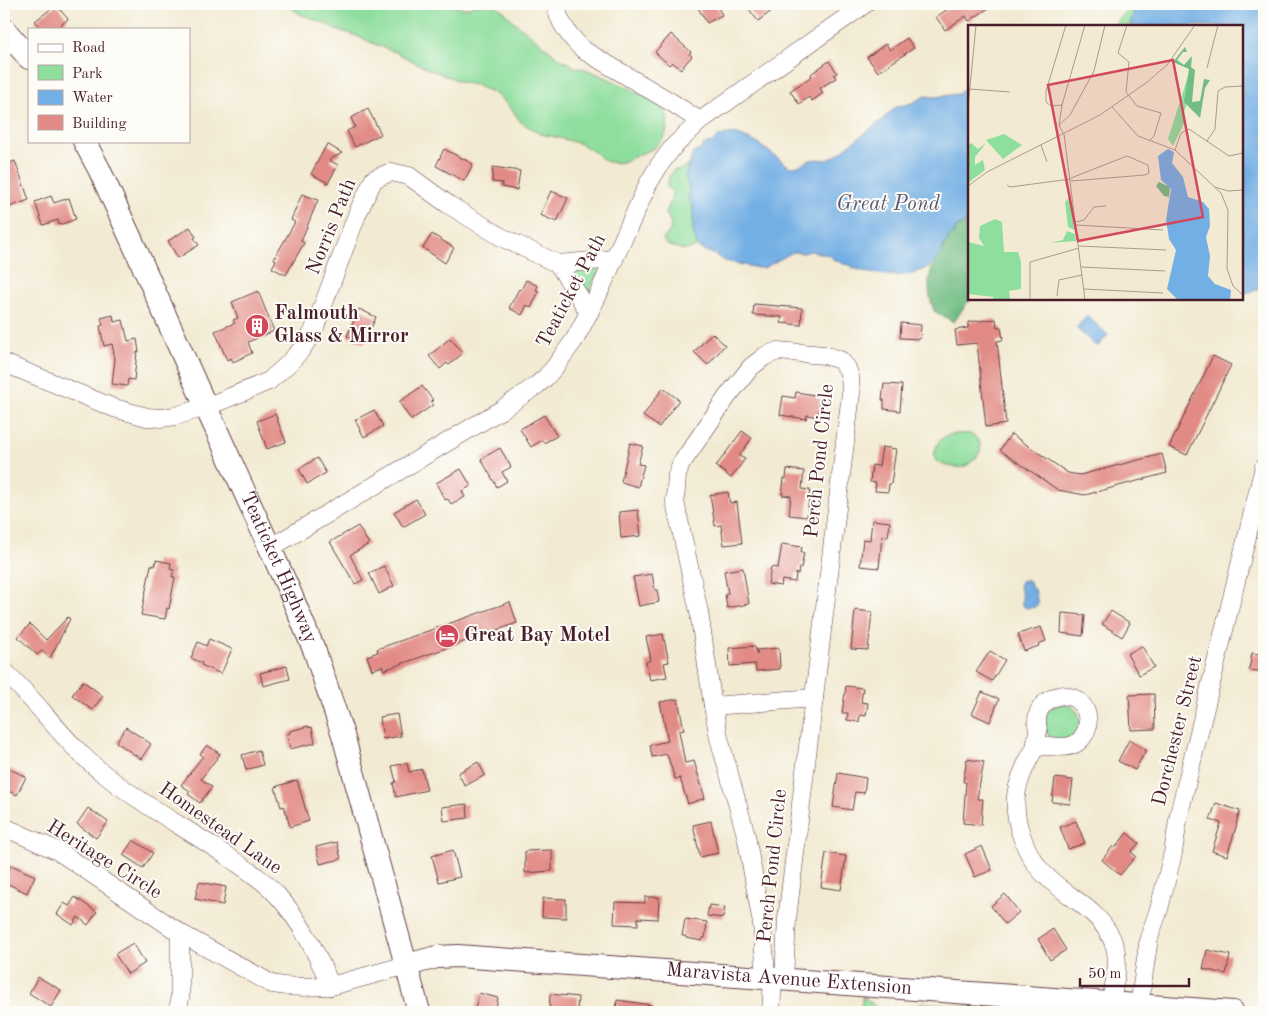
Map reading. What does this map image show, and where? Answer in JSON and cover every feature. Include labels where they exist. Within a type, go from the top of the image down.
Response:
[{"type":"main road","points":[[4,29],[28,57]]},
{"type":"main road","name":"Teaticket Highway","points":[[85,142],[132,241],[315,652],[343,735],[419,1012]]},
{"type":"main road","name":"Maravista Avenue Extension","points":[[407,965],[437,957],[458,956],[1233,1012]]},
{"type":"street","points":[[556,4],[558,17],[578,45],[700,121]]},
{"type":"street","name":"Teaticket Path","points":[[270,548],[501,410],[537,385],[559,362],[575,339],[648,184],[674,146],[700,121],[865,4]]},
{"type":"street","name":"Norris Path","points":[[4,363],[114,408],[147,417],[162,418],[206,407],[269,380],[287,365],[314,332],[358,212],[374,178],[391,172],[408,176],[503,238],[558,264]]},
{"type":"street","points":[[589,312],[558,264],[614,259]]},
{"type":"street","name":"Perch Pond Circle","points":[[778,352],[824,355],[840,360],[847,368],[850,377],[851,393],[785,936],[775,978],[762,924],[746,835],[712,706],[699,612],[675,502],[677,475],[681,464],[727,397],[751,367],[765,356],[778,352]]},
{"type":"street","name":"Dorchester Street","points":[[1138,1006],[1148,938],[1159,909],[1173,852],[1179,814],[1264,467]]},
{"type":"street","name":"Homestead Lane","points":[[4,671],[56,729],[86,760],[102,773],[269,886],[298,921],[314,949],[331,986]]},
{"type":"street","points":[[712,706],[814,698]]},
{"type":"street","points":[[1035,748],[1017,788],[1016,806],[1022,836],[1031,857],[1047,878],[1089,909],[1109,935],[1114,946],[1117,963],[1111,1004]]},
{"type":"street","name":"Heritage Circle","points":[[4,827],[58,851],[180,933],[272,984],[297,988],[331,986]]},
{"type":"street","points":[[178,1012],[180,998],[180,933]]},
{"type":"street","points":[[331,986],[407,965]]},
{"type":"street","points":[[771,1012],[775,978]]},
{"type":"green space","points":[[286,4],[441,4],[468,8],[477,4],[493,4],[562,60],[574,67],[585,69],[627,87],[660,106],[668,118],[664,138],[654,148],[622,162],[605,161],[581,144],[540,134],[521,122],[500,97],[490,91],[460,82],[430,70],[396,52],[346,32],[335,30],[331,26],[300,14]]},
{"type":"green space","points":[[1132,4],[1136,4],[1130,25],[1114,25]]},
{"type":"green space","points":[[689,164],[685,176],[689,188],[688,200],[693,205],[693,228],[698,247],[684,250],[667,245],[663,239],[670,231],[671,224],[666,213],[672,192],[667,187],[669,177],[674,170],[680,170]]},
{"type":"green space","points":[[968,221],[968,300],[971,300],[954,322],[934,311],[929,292],[929,280],[935,262],[949,237],[959,226]]},
{"type":"green space","points":[[567,268],[600,268],[589,292],[585,293]]},
{"type":"green space","points":[[953,434],[971,434],[979,442],[980,450],[977,457],[964,467],[949,466],[935,460],[935,451],[938,443],[944,437]]},
{"type":"green space","points":[[1063,703],[1076,710],[1081,724],[1071,739],[1055,739],[1046,730],[1046,715],[1051,708]]},
{"type":"green space","points":[[862,998],[872,1003],[878,1012],[861,1012]]},
{"type":"green space","points":[[922,1002],[1051,1012],[908,1012],[909,1006],[913,1007]]},
{"type":"water","points":[[1136,4],[1264,4],[1264,288],[1243,294],[1243,25],[1130,25]]},
{"type":"water","name":"Great Pond","points":[[968,88],[968,221],[956,228],[943,247],[942,252],[930,267],[912,274],[896,276],[870,273],[843,264],[825,254],[810,251],[804,253],[793,252],[764,268],[758,268],[725,261],[698,247],[693,228],[693,205],[688,200],[689,188],[685,176],[693,153],[700,150],[704,145],[713,142],[719,136],[739,135],[757,143],[790,167],[798,166],[810,160],[827,160],[834,157],[897,106],[914,102],[925,96],[935,97],[958,94]]},
{"type":"water","points":[[1087,316],[1108,335],[1097,347],[1076,328]]},
{"type":"water","points":[[1021,581],[1030,582],[1031,587],[1035,590],[1038,604],[1034,608],[1027,608],[1022,605],[1022,595],[1019,586]]},
{"type":"building","points":[[707,4],[716,4],[722,15],[707,23],[698,8]]},
{"type":"building","points":[[745,4],[781,4],[758,21]]},
{"type":"building","points":[[944,4],[995,4],[969,21],[966,16],[945,30],[936,17],[948,9]]},
{"type":"building","points":[[56,5],[68,19],[57,28],[40,28],[35,21]]},
{"type":"building","points":[[671,34],[691,52],[689,54],[692,56],[681,69],[672,62],[669,65],[655,52]]},
{"type":"building","points":[[907,38],[914,48],[878,72],[867,57],[886,44],[890,50]]},
{"type":"building","points":[[829,61],[837,73],[834,75],[836,78],[820,88],[823,93],[812,101],[809,97],[799,104],[790,91],[812,76],[811,74]]},
{"type":"building","points":[[368,109],[381,134],[355,147],[347,131],[355,127],[351,118]]},
{"type":"building","points":[[327,144],[342,153],[329,160],[338,165],[328,183],[311,174]]},
{"type":"building","points":[[444,149],[473,164],[464,181],[436,166]]},
{"type":"building","points":[[15,161],[29,200],[4,209],[4,165]]},
{"type":"building","points":[[493,167],[520,171],[517,190],[502,187],[502,183],[492,182]]},
{"type":"building","points":[[551,191],[568,198],[557,222],[540,215]]},
{"type":"building","points":[[302,194],[318,200],[301,241],[304,243],[286,275],[272,268],[276,260],[274,259],[295,222],[291,220]]},
{"type":"building","points":[[51,196],[54,203],[69,198],[76,219],[59,225],[58,220],[43,225],[35,202]]},
{"type":"building","points":[[190,227],[199,245],[178,258],[168,241]]},
{"type":"building","points":[[432,234],[454,248],[445,263],[423,248]]},
{"type":"building","points":[[526,280],[538,286],[536,290],[539,291],[531,308],[527,305],[522,315],[509,308]]},
{"type":"building","name":"Falmouth Glass & Mirror","points":[[258,291],[274,331],[248,342],[252,353],[233,362],[231,358],[227,360],[215,331],[235,323],[233,320],[238,318],[232,302]]},
{"type":"building","points":[[754,304],[802,308],[801,325],[781,323],[782,317],[753,315]]},
{"type":"building","points":[[359,309],[376,317],[364,344],[347,336]]},
{"type":"building","points":[[113,315],[114,322],[123,320],[128,341],[137,339],[139,352],[137,352],[134,380],[128,379],[127,386],[112,384],[115,359],[112,344],[104,346],[100,326],[103,325],[101,318]]},
{"type":"building","points":[[996,319],[997,327],[1001,327],[1003,340],[997,341],[1006,424],[986,427],[977,343],[957,345],[955,330],[968,328],[968,322]]},
{"type":"building","points":[[901,323],[921,325],[920,339],[900,338]]},
{"type":"building","points":[[712,333],[725,345],[708,365],[694,352]]},
{"type":"building","points":[[450,338],[463,353],[449,365],[447,363],[440,369],[429,356]]},
{"type":"building","points":[[1213,356],[1231,365],[1187,455],[1169,447]]},
{"type":"building","points":[[884,384],[902,385],[900,411],[884,409],[884,400],[882,400]]},
{"type":"building","points":[[422,386],[433,400],[431,402],[433,405],[411,420],[399,402]]},
{"type":"building","points":[[663,388],[679,400],[659,427],[643,416]]},
{"type":"building","points":[[796,392],[821,396],[818,417],[807,415],[806,419],[780,415],[783,396],[795,398]]},
{"type":"building","points":[[374,410],[383,426],[364,437],[355,420]]},
{"type":"building","points":[[275,414],[286,442],[267,449],[257,421]]},
{"type":"building","points":[[544,415],[557,436],[544,443],[542,440],[531,447],[520,429]]},
{"type":"building","points":[[742,431],[752,438],[739,456],[745,459],[731,478],[716,466]]},
{"type":"building","points":[[1011,434],[1068,473],[1080,475],[1162,454],[1167,473],[1085,495],[1058,490],[1000,450]]},
{"type":"building","points":[[630,443],[643,446],[638,464],[644,465],[638,487],[621,482]]},
{"type":"building","points":[[882,447],[896,449],[888,492],[875,491],[876,483],[870,482],[872,465],[879,466]]},
{"type":"building","points":[[500,448],[511,467],[502,472],[507,481],[497,487],[481,459]]},
{"type":"building","points":[[317,458],[326,473],[307,484],[299,469]]},
{"type":"building","points":[[461,469],[471,486],[462,491],[465,497],[451,504],[448,499],[445,500],[436,483]]},
{"type":"building","points":[[787,469],[804,471],[802,489],[810,490],[807,517],[789,515],[791,496],[782,495]]},
{"type":"building","points":[[728,492],[730,503],[737,502],[742,543],[724,545],[721,525],[715,526],[710,495]]},
{"type":"building","points":[[416,499],[425,514],[403,527],[394,512]]},
{"type":"building","points":[[638,510],[641,536],[621,538],[619,512]]},
{"type":"building","points":[[872,520],[890,522],[888,537],[882,536],[879,568],[860,566],[863,539],[870,540]]},
{"type":"building","points":[[358,526],[369,544],[350,555],[363,580],[355,584],[330,542]]},
{"type":"building","points":[[782,544],[802,547],[801,552],[804,553],[801,568],[799,568],[798,574],[796,573],[795,582],[782,580],[781,586],[768,584],[771,567],[778,568]]},
{"type":"building","points":[[156,560],[171,563],[170,569],[174,570],[172,577],[175,577],[169,609],[167,608],[165,619],[141,615],[151,565],[155,566]]},
{"type":"building","points":[[384,566],[394,586],[379,594],[369,573]]},
{"type":"building","points":[[743,568],[749,604],[727,608],[725,594],[728,594],[724,571]]},
{"type":"building","points":[[652,574],[659,602],[639,606],[633,577]]},
{"type":"building","name":"Great Bay Motel","points":[[510,602],[517,623],[384,670],[382,666],[372,670],[367,656],[378,652],[377,649]]},
{"type":"building","points":[[855,610],[872,612],[868,650],[851,649]]},
{"type":"building","points":[[1111,611],[1130,623],[1122,637],[1102,624]]},
{"type":"building","points":[[1062,613],[1085,615],[1083,636],[1061,633]]},
{"type":"building","points":[[68,617],[70,619],[50,658],[42,651],[37,655],[18,637],[30,624],[46,640]]},
{"type":"building","points":[[1041,627],[1046,641],[1038,644],[1039,646],[1024,651],[1018,634]]},
{"type":"building","points":[[663,634],[669,662],[664,663],[667,677],[650,680],[646,662],[651,660],[646,637]]},
{"type":"building","points":[[209,639],[232,649],[221,674],[191,658],[198,642],[206,646]]},
{"type":"building","points":[[755,646],[757,655],[757,650],[779,648],[780,669],[756,671],[755,664],[730,666],[729,648]]},
{"type":"building","points":[[1142,646],[1154,667],[1139,675],[1127,654]]},
{"type":"building","points":[[990,651],[1005,660],[992,681],[976,672]]},
{"type":"building","points":[[1252,653],[1264,655],[1264,672],[1249,670]]},
{"type":"building","points":[[287,666],[290,679],[263,686],[260,673]]},
{"type":"building","points":[[83,681],[103,696],[92,710],[72,695]]},
{"type":"building","points":[[846,686],[863,688],[861,702],[868,703],[866,716],[860,715],[859,722],[847,720],[848,713],[842,713]]},
{"type":"building","points":[[982,692],[999,699],[990,722],[972,714]]},
{"type":"building","points":[[1154,694],[1155,729],[1131,730],[1129,695]]},
{"type":"building","points":[[678,699],[684,730],[679,731],[685,763],[694,761],[705,798],[688,804],[680,778],[675,779],[667,754],[652,757],[650,745],[668,741],[660,702]]},
{"type":"building","points":[[397,714],[401,736],[383,739],[380,717]]},
{"type":"building","points":[[309,726],[309,728],[312,727],[315,743],[290,749],[287,734],[290,731]]},
{"type":"building","points":[[126,727],[151,744],[141,759],[116,742]]},
{"type":"building","points":[[1129,740],[1146,750],[1135,770],[1118,761]]},
{"type":"building","points":[[207,745],[220,754],[201,779],[212,787],[200,803],[188,794],[190,791],[181,785],[203,756],[200,754]]},
{"type":"building","points":[[259,750],[263,765],[246,770],[242,755]]},
{"type":"building","points":[[967,759],[984,762],[977,799],[983,799],[981,825],[963,823],[966,782],[963,782]]},
{"type":"building","points":[[478,762],[485,775],[465,786],[458,773]]},
{"type":"building","points":[[407,763],[409,772],[422,769],[427,790],[396,797],[393,783],[396,782],[392,766]]},
{"type":"building","points":[[4,766],[26,777],[17,795],[4,789]]},
{"type":"building","points":[[838,773],[866,778],[864,793],[855,792],[852,810],[833,807]]},
{"type":"building","points":[[1055,778],[1073,780],[1070,804],[1052,802]]},
{"type":"building","points":[[297,780],[309,821],[290,827],[284,806],[281,807],[275,787]]},
{"type":"building","points":[[1216,803],[1240,811],[1227,856],[1212,851],[1221,823],[1210,820]]},
{"type":"building","points":[[467,804],[468,818],[444,821],[442,807]]},
{"type":"building","points":[[88,808],[108,822],[96,838],[77,824]]},
{"type":"building","points":[[711,821],[718,853],[700,857],[693,825]]},
{"type":"building","points":[[1076,821],[1085,843],[1068,849],[1060,827]]},
{"type":"building","points":[[1127,833],[1139,843],[1131,852],[1136,856],[1120,875],[1102,860]]},
{"type":"building","points":[[133,840],[153,853],[143,868],[123,855]]},
{"type":"building","points":[[337,842],[341,859],[320,864],[316,847]]},
{"type":"building","points":[[982,846],[992,870],[975,877],[965,854]]},
{"type":"building","points":[[453,850],[460,877],[439,882],[432,856]]},
{"type":"building","points":[[552,850],[552,871],[525,873],[525,851]]},
{"type":"building","points":[[826,853],[846,856],[841,890],[821,887]]},
{"type":"building","points":[[11,865],[35,876],[27,893],[4,882]]},
{"type":"building","points":[[199,882],[226,887],[223,905],[195,899]]},
{"type":"building","points":[[1005,894],[1019,912],[1005,924],[991,906]]},
{"type":"building","points":[[75,897],[97,912],[88,925],[78,917],[73,925],[57,914],[64,903],[69,906]]},
{"type":"building","points":[[645,897],[659,897],[658,919],[638,918],[638,925],[614,924],[615,902],[645,903]]},
{"type":"building","points":[[543,898],[566,899],[566,918],[542,917]]},
{"type":"building","points":[[709,905],[725,907],[723,918],[707,916]]},
{"type":"building","points":[[685,919],[707,922],[705,938],[702,941],[682,936]]},
{"type":"building","points":[[1053,929],[1066,950],[1050,960],[1038,939]]},
{"type":"building","points":[[133,943],[145,963],[128,974],[115,954]]},
{"type":"building","points":[[1207,950],[1230,955],[1226,974],[1203,969]]},
{"type":"building","points":[[38,977],[61,990],[51,1007],[29,993]]},
{"type":"building","points":[[479,993],[498,998],[495,1012],[474,1012]]},
{"type":"building","points":[[550,994],[578,997],[577,1012],[549,1012]]},
{"type":"building","points":[[617,1000],[652,1005],[652,1012],[616,1012]]},
{"type":"place","name":"Falmouth Glass & Mirror","points":[[257,326]]},
{"type":"place","name":"Great Bay Motel","points":[[447,636]]}]
